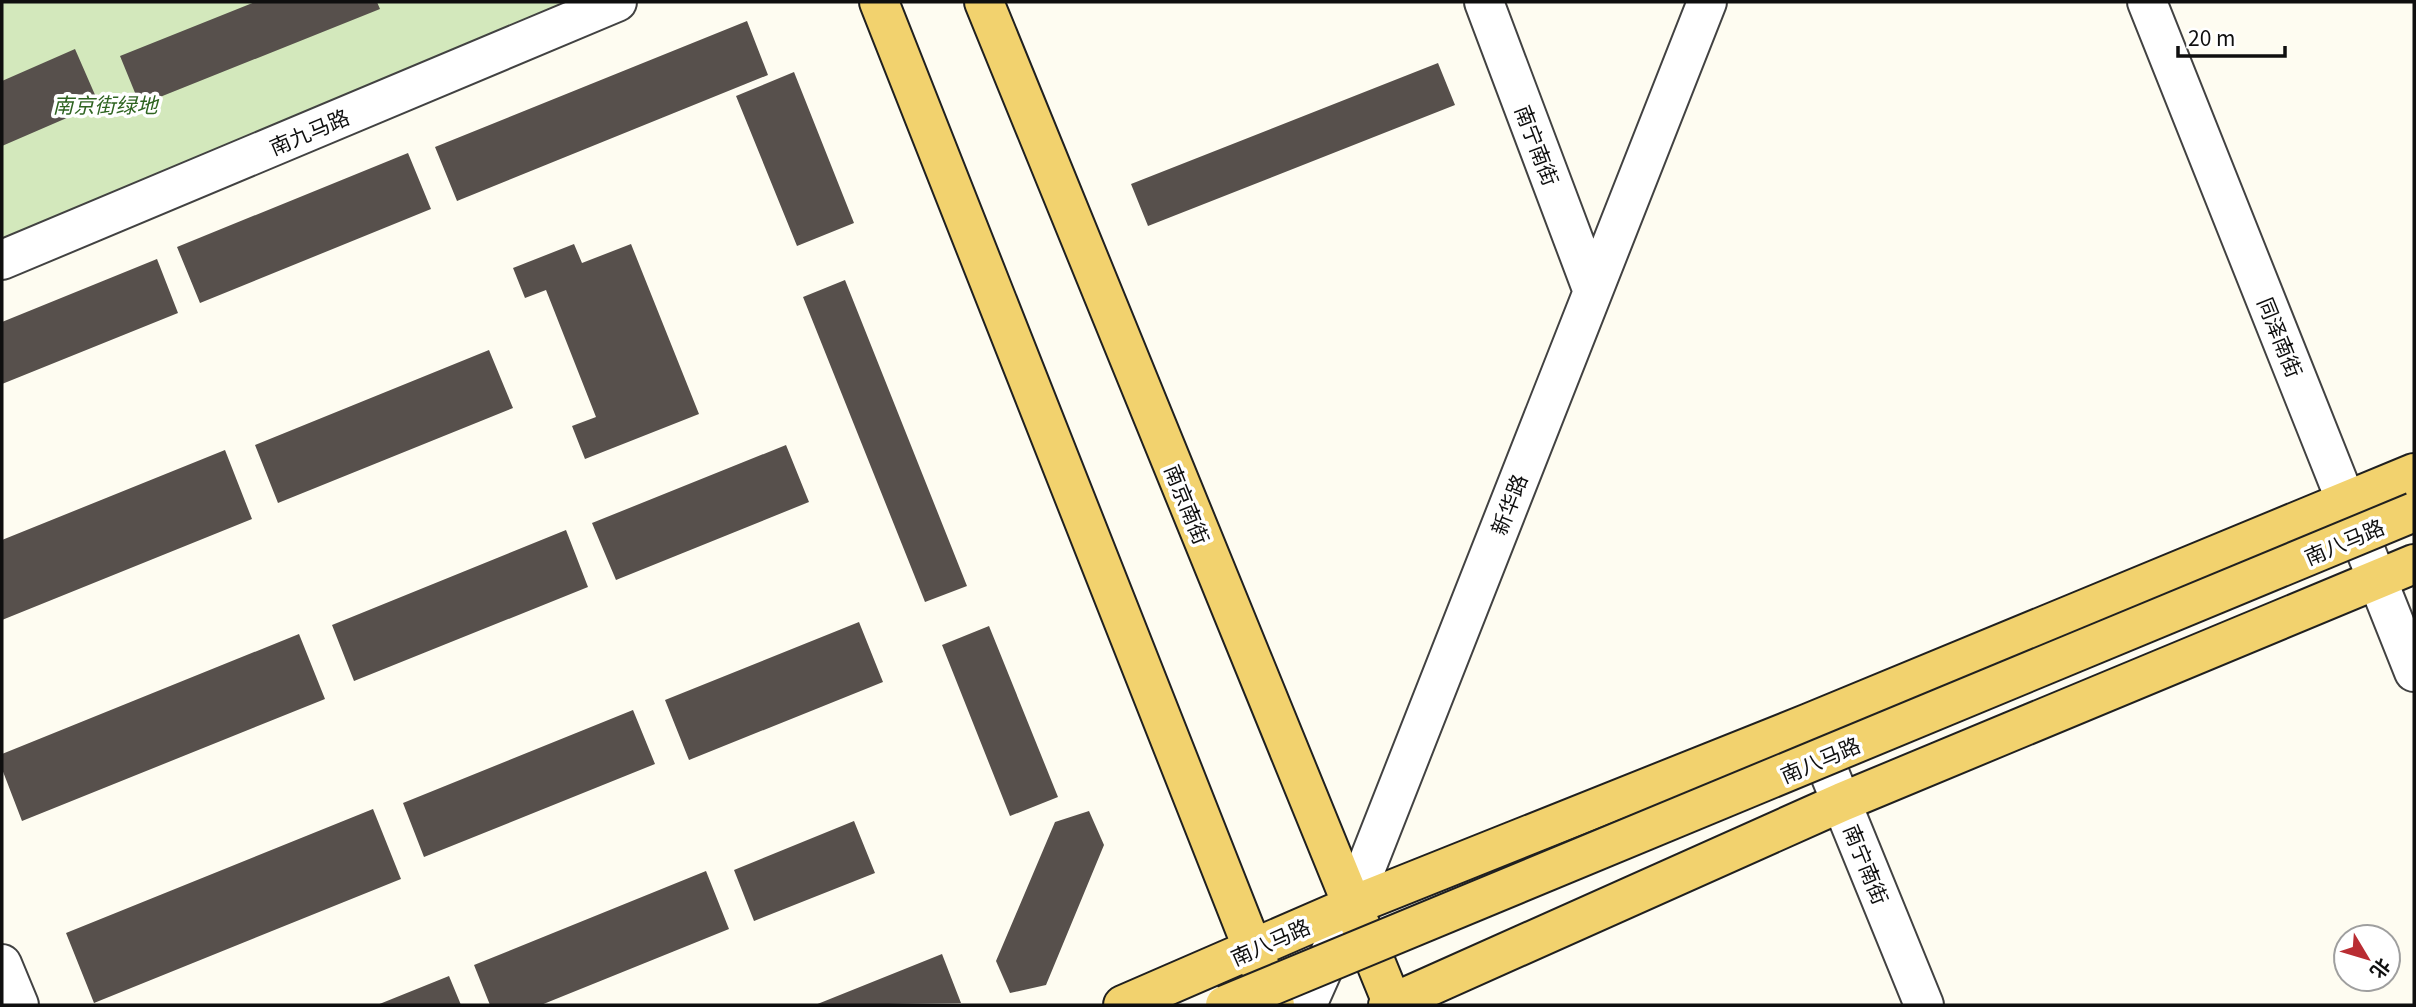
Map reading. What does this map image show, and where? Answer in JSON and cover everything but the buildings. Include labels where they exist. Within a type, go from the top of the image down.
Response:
[{"type":"main road","points":[[879,2],[1275,1005]]},
{"type":"main road","name":"南京南街","points":[[984,2],[1391,1005]]},
{"type":"main road","name":"南八马路","points":[[1123,1005],[1351,906],[1809,723],[2414,473]]},
{"type":"main road","name":"南八马路","points":[[1225,1005],[2414,512]]},
{"type":"main road","points":[[1391,1005],[1842,802],[2414,564]]},
{"type":"street","name":"南九马路","points":[[2,260],[617,2]]},
{"type":"street","name":"南宁南街","points":[[1484,2],[1592,289]]},
{"type":"street","name":"新华路","points":[[1307,1005],[1351,906],[1707,2]]},
{"type":"street","name":"同泽南街","points":[[2147,2],[2414,672]]},
{"type":"street","name":"南宁南街","points":[[1809,723],[1924,1005]]},
{"type":"street","points":[[2,964],[19,1005]]},
{"type":"green space","name":"南京街绿地","points":[[2,2],[617,2],[2,260]]}]
